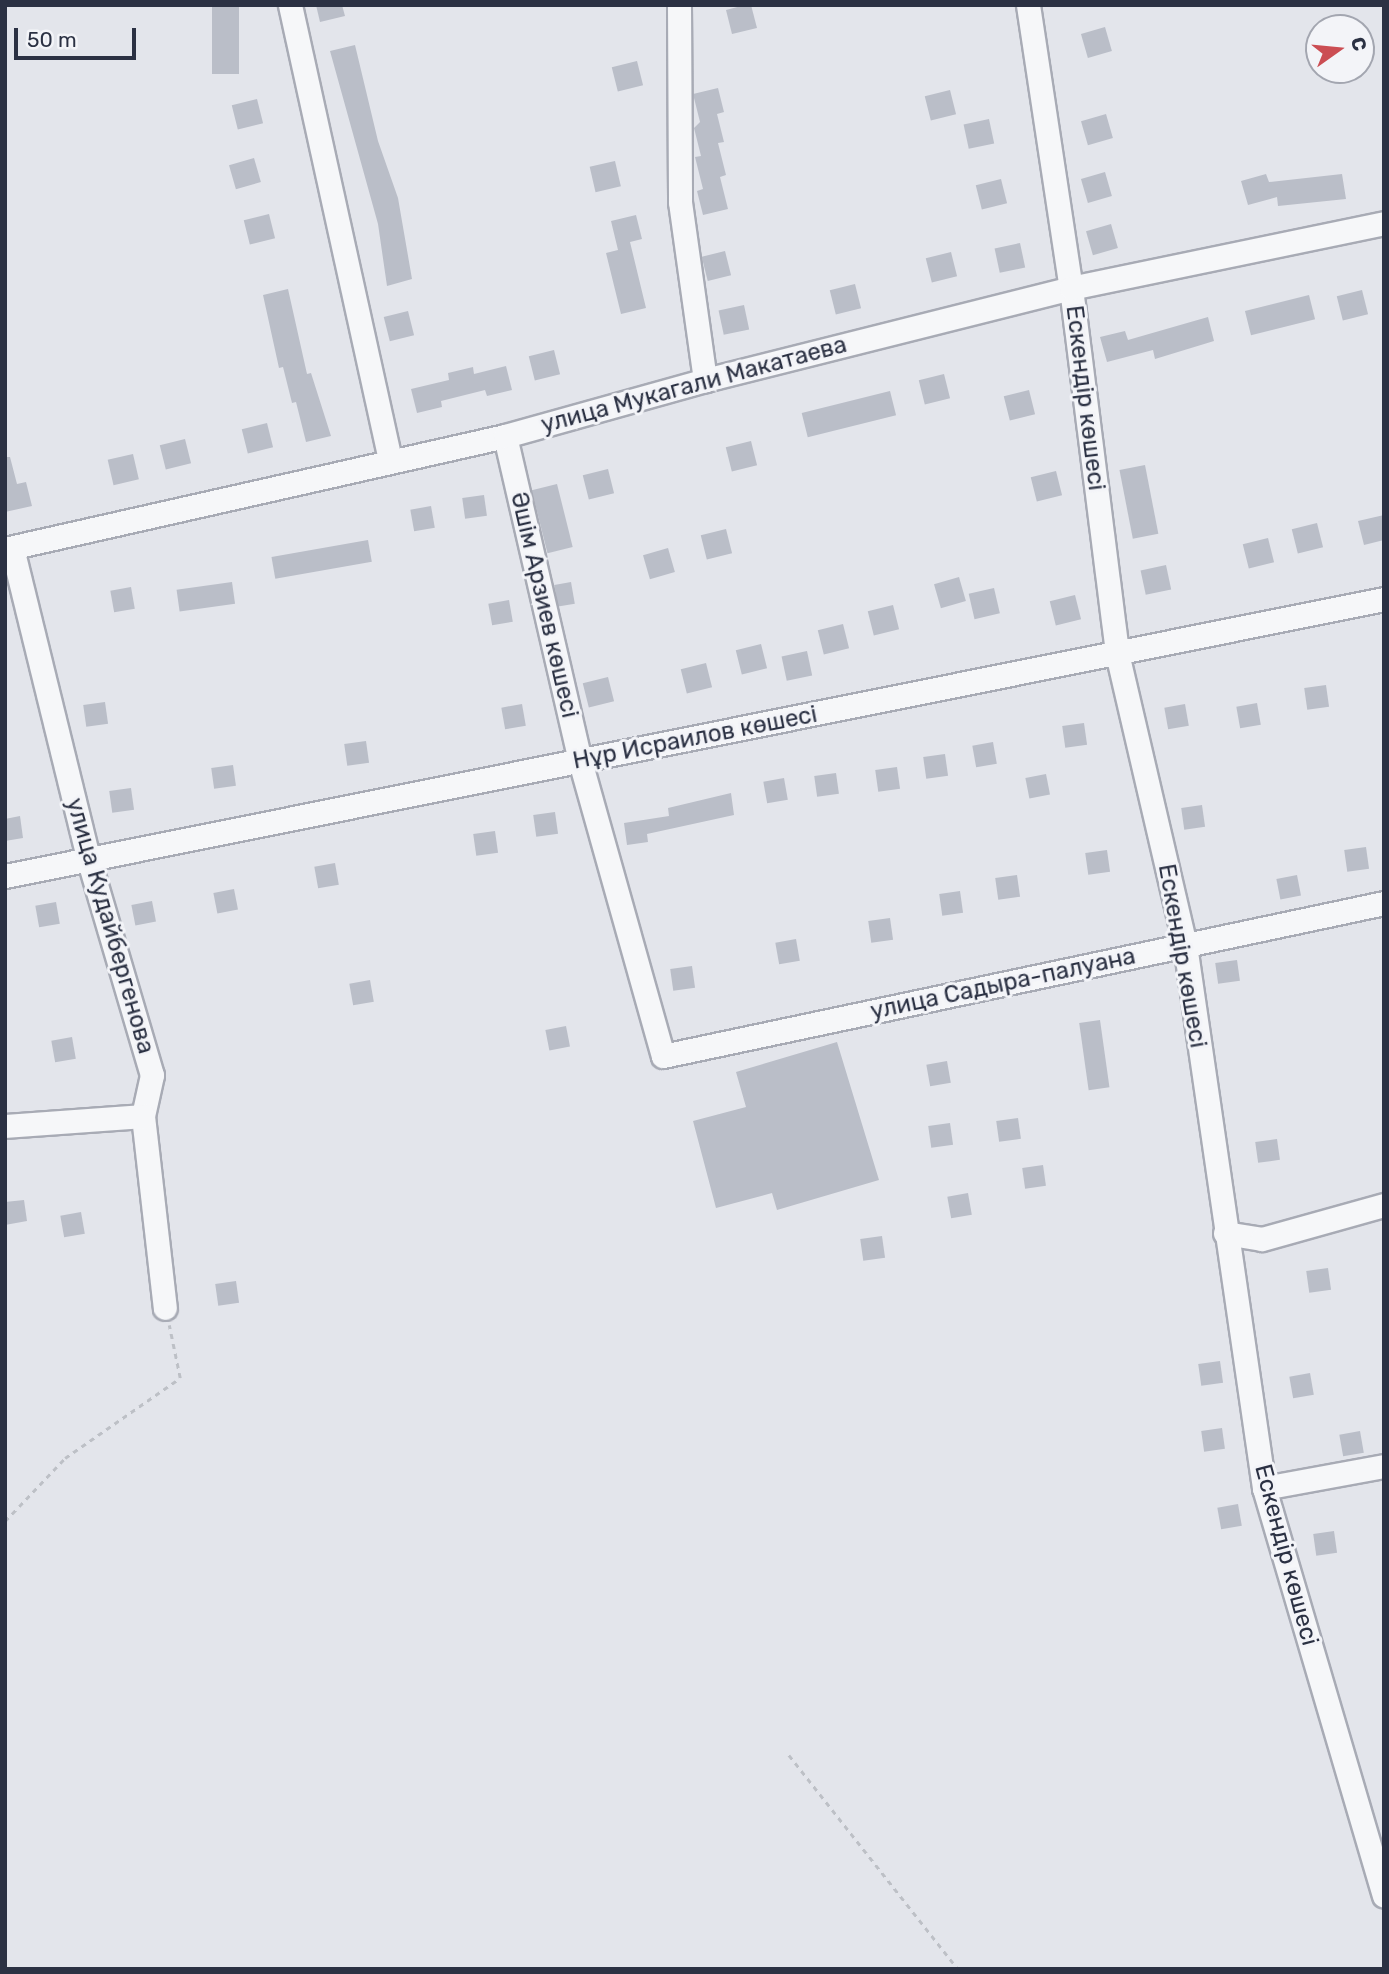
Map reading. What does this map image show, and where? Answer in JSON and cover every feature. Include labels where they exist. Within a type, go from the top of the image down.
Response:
[{"type":"street","points":[[290,5],[390,461]]},
{"type":"street","points":[[679,5],[680,202],[705,380]]},
{"type":"street","name":"Ескендір көшесі","points":[[1028,5],[1071,288],[1117,653],[1185,945],[1224,1233],[1264,1488],[1384,1896]]},
{"type":"street","name":"улица Мукагали Макатаева","points":[[9,548],[506,436],[705,380],[1071,288],[1384,223]]},
{"type":"street","name":"Әшім Арзиев көшесі","points":[[506,436],[580,761],[663,1056]]},
{"type":"street","name":"улица Кудайбергенова","points":[[9,548],[89,861],[152,1075],[143,1116],[166,1308]]},
{"type":"street","name":"Нұр Исраилов көшесі","points":[[5,876],[1384,598]]},
{"type":"street","name":"улица Садыра-палуана","points":[[663,1056],[1384,903]]},
{"type":"street","points":[[5,1126],[143,1116]]},
{"type":"street","points":[[1224,1233],[1262,1239],[1384,1205]]},
{"type":"street","points":[[1264,1488],[1384,1466]]},
{"type":"path","points":[[5,1521],[65,1458],[180,1378],[166,1308]]},
{"type":"path","points":[[789,1755],[958,1969]]},
{"type":"building","points":[[212,5],[239,5],[239,74],[212,74]]},
{"type":"building","points":[[316,5],[342,5],[345,16],[320,22]]},
{"type":"building","points":[[751,5],[757,28],[732,34],[726,10]]},
{"type":"building","points":[[1105,27],[1112,51],[1088,58],[1081,34]]},
{"type":"building","points":[[355,45],[378,141],[398,198],[412,279],[387,286],[378,224],[330,51]]},
{"type":"building","points":[[637,61],[643,85],[618,92],[612,67]]},
{"type":"building","points":[[718,88],[724,112],[717,114],[724,142],[718,143],[726,175],[720,177],[728,209],[703,215],[697,191],[703,189],[695,157],[701,156],[694,128],[700,122],[693,94]]},
{"type":"building","points":[[950,90],[956,114],[931,121],[925,96]]},
{"type":"building","points":[[257,99],[263,123],[238,130],[232,105]]},
{"type":"building","points":[[1106,114],[1113,138],[1088,145],[1081,121]]},
{"type":"building","points":[[989,119],[994,143],[969,149],[964,124]]},
{"type":"building","points":[[254,158],[261,182],[236,189],[229,165]]},
{"type":"building","points":[[615,161],[621,186],[596,192],[590,167]]},
{"type":"building","points":[[1105,172],[1112,196],[1088,203],[1081,179]]},
{"type":"building","points":[[1266,174],[1269,182],[1342,174],[1346,199],[1278,206],[1277,197],[1248,205],[1241,181]]},
{"type":"building","points":[[1001,179],[1007,203],[982,210],[976,185]]},
{"type":"building","points":[[269,214],[275,238],[250,245],[244,220]]},
{"type":"building","points":[[636,215],[642,239],[630,242],[646,308],[621,314],[606,253],[618,250],[611,221]]},
{"type":"building","points":[[1111,224],[1118,248],[1093,255],[1086,231]]},
{"type":"building","points":[[1020,243],[1025,267],[1000,273],[995,248]]},
{"type":"building","points":[[725,251],[731,275],[708,281],[702,257]]},
{"type":"building","points":[[951,252],[957,276],[932,283],[926,258]]},
{"type":"building","points":[[855,284],[861,308],[836,315],[830,290]]},
{"type":"building","points":[[288,289],[307,374],[311,373],[331,436],[306,442],[296,402],[292,403],[283,367],[279,368],[263,295]]},
{"type":"building","points":[[1362,290],[1368,314],[1343,321],[1337,296]]},
{"type":"building","points":[[1309,295],[1315,319],[1251,335],[1245,311]]},
{"type":"building","points":[[744,305],[749,329],[724,335],[719,310]]},
{"type":"building","points":[[408,311],[414,335],[390,341],[384,317]]},
{"type":"building","points":[[1208,317],[1214,341],[1155,359],[1153,350],[1107,362],[1100,337],[1125,331],[1128,340]]},
{"type":"building","points":[[554,350],[560,374],[535,381],[529,356]]},
{"type":"building","points":[[506,366],[512,390],[487,396],[485,390],[441,401],[442,407],[417,413],[411,389],[449,380],[448,373],[473,367],[474,374]]},
{"type":"building","points":[[944,374],[950,398],[925,405],[919,380]]},
{"type":"building","points":[[1029,390],[1035,414],[1010,421],[1004,396]]},
{"type":"building","points":[[890,391],[896,415],[808,437],[802,413]]},
{"type":"building","points":[[267,423],[273,447],[248,454],[242,429]]},
{"type":"building","points":[[185,439],[191,463],[166,470],[160,445]]},
{"type":"building","points":[[751,441],[757,465],[732,472],[726,447]]},
{"type":"building","points":[[133,454],[139,479],[114,485],[108,460]]},
{"type":"building","points":[[5,457],[10,457],[17,484],[26,482],[32,506],[5,512]]},
{"type":"building","points":[[1145,465],[1158,534],[1133,539],[1119,470]]},
{"type":"building","points":[[608,469],[614,493],[589,500],[583,475]]},
{"type":"building","points":[[1056,471],[1062,495],[1037,502],[1031,477]]},
{"type":"building","points":[[557,484],[573,547],[547,553],[532,490]]},
{"type":"building","points":[[484,495],[487,516],[465,519],[462,498]]},
{"type":"building","points":[[431,506],[435,528],[414,531],[410,510]]},
{"type":"building","points":[[1384,515],[1384,540],[1364,545],[1358,521]]},
{"type":"building","points":[[1317,523],[1323,547],[1298,554],[1292,529]]},
{"type":"building","points":[[726,529],[732,553],[707,560],[701,535]]},
{"type":"building","points":[[1268,538],[1274,562],[1249,569],[1243,544]]},
{"type":"building","points":[[368,540],[372,562],[275,579],[271,557]]},
{"type":"building","points":[[668,548],[675,572],[650,579],[643,555]]},
{"type":"building","points":[[1166,565],[1171,589],[1146,595],[1141,570]]},
{"type":"building","points":[[959,577],[966,601],[941,608],[934,584]]},
{"type":"building","points":[[232,582],[235,604],[180,612],[177,590]]},
{"type":"building","points":[[571,582],[575,604],[558,607],[554,585]]},
{"type":"building","points":[[131,587],[135,609],[114,612],[110,591]]},
{"type":"building","points":[[994,588],[1000,613],[975,619],[969,594]]},
{"type":"building","points":[[1075,595],[1081,619],[1056,626],[1050,601]]},
{"type":"building","points":[[509,600],[513,622],[492,625],[488,604]]},
{"type":"building","points":[[893,605],[899,629],[874,636],[868,611]]},
{"type":"building","points":[[843,624],[849,648],[824,655],[818,630]]},
{"type":"building","points":[[761,644],[767,668],[742,675],[736,650]]},
{"type":"building","points":[[807,651],[812,675],[787,681],[782,656]]},
{"type":"building","points":[[706,663],[712,687],[687,694],[681,669]]},
{"type":"building","points":[[608,677],[614,701],[589,708],[583,683]]},
{"type":"building","points":[[1326,685],[1329,707],[1307,710],[1304,688]]},
{"type":"building","points":[[105,702],[108,724],[86,727],[83,705]]},
{"type":"building","points":[[1257,703],[1261,725],[1240,728],[1236,707]]},
{"type":"building","points":[[522,704],[526,726],[505,729],[501,708]]},
{"type":"building","points":[[1185,704],[1189,726],[1168,729],[1164,708]]},
{"type":"building","points":[[1084,723],[1087,745],[1065,748],[1062,726]]},
{"type":"building","points":[[366,741],[369,763],[347,766],[344,744]]},
{"type":"building","points":[[993,742],[997,764],[976,767],[972,746]]},
{"type":"building","points":[[945,754],[948,776],[926,779],[923,757]]},
{"type":"building","points":[[233,765],[236,786],[214,789],[211,768]]},
{"type":"building","points":[[897,767],[900,789],[878,792],[875,770]]},
{"type":"building","points":[[836,773],[839,794],[817,797],[814,776]]},
{"type":"building","points":[[1046,774],[1050,795],[1029,799],[1025,778]]},
{"type":"building","points":[[784,778],[788,800],[767,803],[763,782]]},
{"type":"building","points":[[131,788],[134,810],[112,813],[109,791]]},
{"type":"building","points":[[731,793],[734,815],[647,834],[648,842],[627,845],[624,823],[669,816],[668,808]]},
{"type":"building","points":[[1202,805],[1205,827],[1184,830],[1181,808]]},
{"type":"building","points":[[555,812],[558,834],[536,837],[533,815]]},
{"type":"building","points":[[20,816],[23,838],[5,841],[5,819]]},
{"type":"building","points":[[495,831],[498,853],[476,856],[473,834]]},
{"type":"building","points":[[1366,847],[1369,869],[1347,872],[1344,850]]},
{"type":"building","points":[[1107,850],[1110,872],[1088,875],[1085,853]]},
{"type":"building","points":[[335,863],[339,885],[318,888],[314,867]]},
{"type":"building","points":[[1017,875],[1020,897],[998,900],[995,878]]},
{"type":"building","points":[[1297,875],[1301,896],[1280,900],[1276,879]]},
{"type":"building","points":[[234,889],[238,910],[217,914],[213,893]]},
{"type":"building","points":[[960,891],[963,913],[942,916],[939,894]]},
{"type":"building","points":[[152,901],[156,922],[135,926],[131,905]]},
{"type":"building","points":[[56,902],[60,924],[39,927],[35,906]]},
{"type":"building","points":[[890,918],[893,940],[871,943],[868,921]]},
{"type":"building","points":[[796,939],[800,961],[779,964],[775,943]]},
{"type":"building","points":[[1237,960],[1240,981],[1218,984],[1215,963]]},
{"type":"building","points":[[692,966],[695,988],[673,991],[670,969]]},
{"type":"building","points":[[370,980],[374,1002],[353,1005],[349,984]]},
{"type":"building","points":[[1100,1020],[1109,1087],[1089,1090],[1079,1023]]},
{"type":"building","points":[[566,1026],[570,1047],[549,1051],[545,1030]]},
{"type":"building","points":[[72,1037],[76,1059],[55,1062],[51,1041]]},
{"type":"building","points":[[837,1042],[879,1180],[777,1210],[772,1193],[716,1208],[693,1121],[746,1107],[736,1072]]},
{"type":"building","points":[[947,1061],[951,1083],[930,1086],[926,1065]]},
{"type":"building","points":[[1018,1118],[1021,1139],[999,1142],[996,1121]]},
{"type":"building","points":[[950,1123],[953,1145],[931,1148],[928,1126]]},
{"type":"building","points":[[1277,1139],[1280,1160],[1258,1163],[1255,1142]]},
{"type":"building","points":[[1043,1165],[1046,1186],[1025,1189],[1022,1168]]},
{"type":"building","points":[[968,1193],[972,1215],[951,1218],[947,1197]]},
{"type":"building","points":[[24,1200],[27,1221],[5,1225],[5,1202]]},
{"type":"building","points":[[81,1212],[85,1234],[64,1237],[60,1216]]},
{"type":"building","points":[[882,1236],[885,1258],[863,1261],[860,1239]]},
{"type":"building","points":[[1328,1268],[1331,1290],[1309,1293],[1306,1271]]},
{"type":"building","points":[[236,1281],[239,1303],[218,1306],[215,1284]]},
{"type":"building","points":[[1220,1361],[1223,1383],[1201,1386],[1198,1364]]},
{"type":"building","points":[[1310,1373],[1314,1395],[1293,1398],[1289,1377]]},
{"type":"building","points":[[1222,1428],[1225,1449],[1204,1452],[1201,1431]]},
{"type":"building","points":[[1360,1431],[1364,1453],[1343,1456],[1339,1435]]},
{"type":"building","points":[[1238,1504],[1242,1526],[1221,1529],[1217,1508]]},
{"type":"building","points":[[1334,1531],[1337,1553],[1316,1556],[1313,1534]]}]
